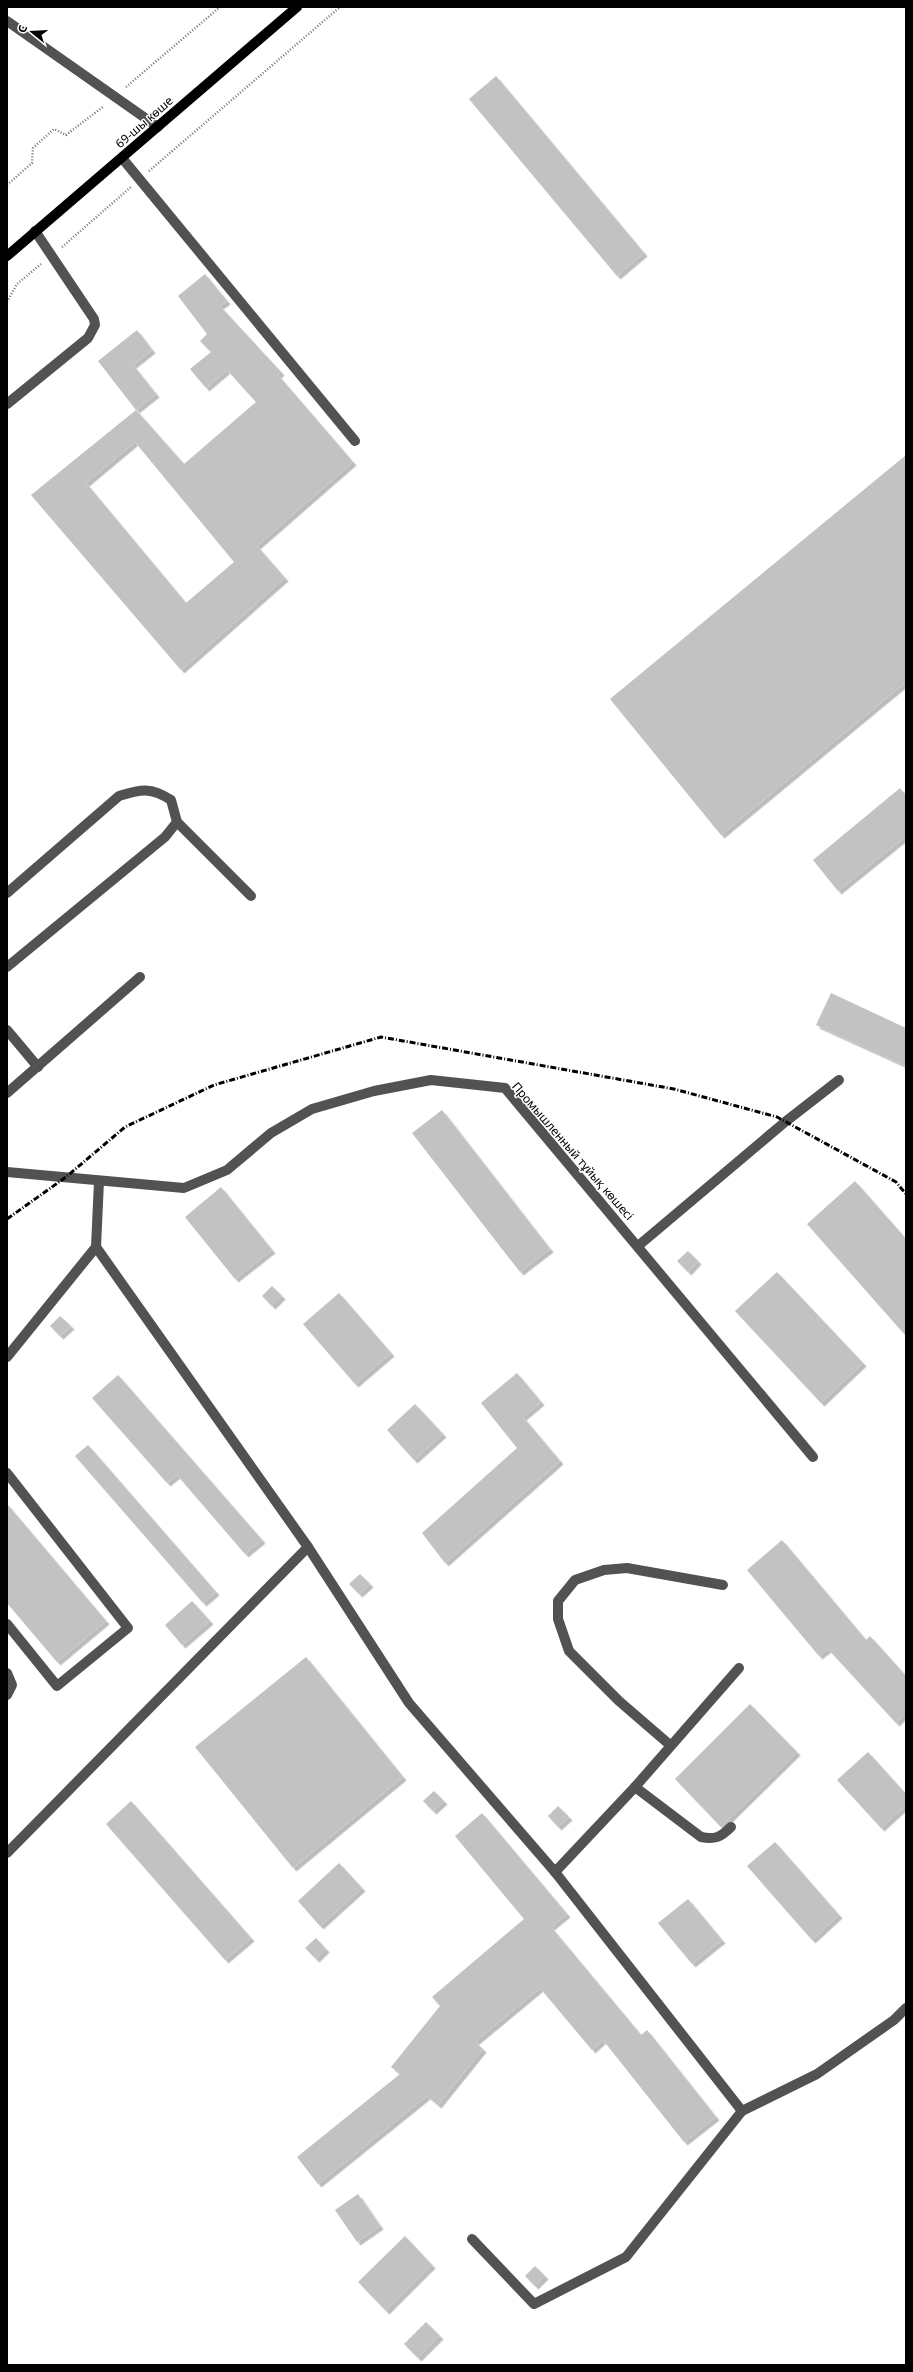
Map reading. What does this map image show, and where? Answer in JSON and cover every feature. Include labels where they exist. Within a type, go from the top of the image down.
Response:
[{"type":"main road","name":"69-шы көше","points":[[7,256],[297,7]]},
{"type":"lane","points":[[7,21],[158,127]]},
{"type":"lane","points":[[122,158],[355,441]]},
{"type":"lane","points":[[7,404],[88,338],[95,325],[94,319],[35,231]]},
{"type":"lane","points":[[7,893],[120,796],[134,791],[158,791],[171,800],[177,822],[251,896]]},
{"type":"lane","points":[[7,967],[165,837],[177,822]]},
{"type":"lane","points":[[7,1093],[140,977]]},
{"type":"lane","points":[[7,1030],[38,1067]]},
{"type":"lane","name":"Промышленный тұйық көшесі","points":[[7,1172],[184,1188],[227,1170],[271,1133],[312,1109],[374,1091],[431,1080],[471,1083],[505,1088],[813,1457]]},
{"type":"lane","points":[[638,1246],[785,1122],[839,1080]]},
{"type":"lane","points":[[7,1357],[96,1247],[99,1181]]},
{"type":"lane","points":[[96,1247],[308,1547],[409,1703],[556,1872],[742,2111]]},
{"type":"lane","points":[[7,1473],[128,1628],[57,1686],[7,1624]]},
{"type":"lane","points":[[7,1853],[308,1547]]},
{"type":"lane","points":[[670,1745],[619,1701],[569,1651],[558,1619],[558,1601],[575,1580],[604,1570],[627,1568],[723,1584]]},
{"type":"lane","points":[[556,1872],[635,1787],[670,1745],[739,1668]]},
{"type":"lane","points":[[7,1673],[12,1685],[7,1695]]},
{"type":"lane","points":[[635,1787],[701,1837],[712,1839],[721,1836],[731,1827]]},
{"type":"lane","points":[[472,2239],[534,2304],[626,2257],[742,2111],[817,2074],[894,2020],[906,2008]]},
{"type":"path","points":[[7,302],[17,284],[340,7]]},
{"type":"building","points":[[496,76],[644,253],[617,276],[469,99]]},
{"type":"building","points":[[205,274],[227,301],[220,306],[281,372],[278,375],[353,462],[257,546],[285,578],[181,670],[31,495],[136,410],[184,464],[256,402],[227,370],[206,388],[190,369],[211,352],[200,341],[207,334],[178,296]],"holes":[[[135,442],[234,562],[186,603],[86,483]]]},
{"type":"building","points":[[137,330],[152,350],[133,365],[156,394],[136,410],[98,361]]},
{"type":"building","points":[[906,455],[906,682],[721,835],[610,699]]},
{"type":"building","points":[[900,788],[906,796],[906,836],[838,891],[813,860]]},
{"type":"building","points":[[831,993],[906,1028],[906,1066],[816,1025]]},
{"type":"building","points":[[442,1110],[550,1249],[520,1272],[412,1133]]},
{"type":"building","points":[[855,1181],[906,1239],[906,1336],[807,1224]]},
{"type":"building","points":[[221,1187],[272,1250],[235,1279],[185,1217]]},
{"type":"building","points":[[688,1251],[698,1261],[688,1272],[677,1261]]},
{"type":"building","points":[[777,1272],[863,1363],[821,1403],[735,1311]]},
{"type":"building","points":[[272,1286],[282,1296],[272,1306],[262,1296]]},
{"type":"building","points":[[339,1293],[391,1353],[355,1384],[303,1324]]},
{"type":"building","points":[[60,1316],[71,1326],[60,1336],[50,1326]]},
{"type":"building","points":[[517,1373],[541,1402],[523,1417],[560,1461],[445,1563],[422,1533],[517,1448],[481,1403]]},
{"type":"building","points":[[118,1375],[262,1540],[245,1554],[177,1475],[167,1483],[92,1398]]},
{"type":"building","points":[[415,1404],[443,1434],[414,1460],[387,1430]]},
{"type":"building","points":[[88,1445],[216,1592],[203,1603],[75,1456]]},
{"type":"building","points":[[7,1504],[106,1621],[57,1662],[7,1603]]},
{"type":"building","points":[[782,1540],[866,1640],[870,1636],[906,1676],[906,1713],[896,1723],[828,1649],[819,1656],[747,1570]]},
{"type":"building","points":[[360,1574],[370,1584],[359,1594],[349,1584]]},
{"type":"building","points":[[192,1601],[210,1621],[182,1645],[165,1625]]},
{"type":"building","points":[[306,1657],[403,1777],[293,1868],[195,1747]]},
{"type":"building","points":[[750,1704],[797,1752],[721,1827],[675,1779]]},
{"type":"building","points":[[868,1752],[906,1794],[906,1805],[881,1828],[837,1780]]},
{"type":"building","points":[[434,1791],[444,1801],[433,1811],[423,1801]]},
{"type":"building","points":[[131,1801],[251,1938],[225,1960],[106,1824]]},
{"type":"building","points":[[558,1806],[569,1817],[558,1827],[548,1816]]},
{"type":"building","points":[[482,1813],[567,1914],[551,1927],[641,2035],[647,2030],[716,2117],[684,2142],[603,2040],[592,2050],[540,1988],[475,2042],[483,2049],[438,2105],[427,2096],[318,2184],[297,2157],[400,2074],[391,2067],[440,2006],[432,1997],[524,1919],[455,1836]]},
{"type":"building","points":[[775,1842],[839,1915],[812,1940],[747,1866]]},
{"type":"building","points":[[339,1863],[362,1888],[320,1926],[298,1901]]},
{"type":"building","points":[[688,1899],[722,1940],[692,1964],[658,1923]]},
{"type":"building","points":[[316,1938],[326,1949],[316,1959],[305,1948]]},
{"type":"building","points":[[358,2194],[380,2226],[357,2242],[335,2210]]},
{"type":"building","points":[[405,2236],[432,2265],[386,2311],[358,2282]]},
{"type":"building","points":[[535,2266],[545,2276],[535,2286],[525,2276]]},
{"type":"building","points":[[426,2322],[440,2336],[418,2358],[404,2344]]},
{"type":"railway","points":[[7,1219],[66,1177],[125,1127],[214,1085],[381,1037],[674,1089],[777,1117],[896,1182],[906,1194]]}]
